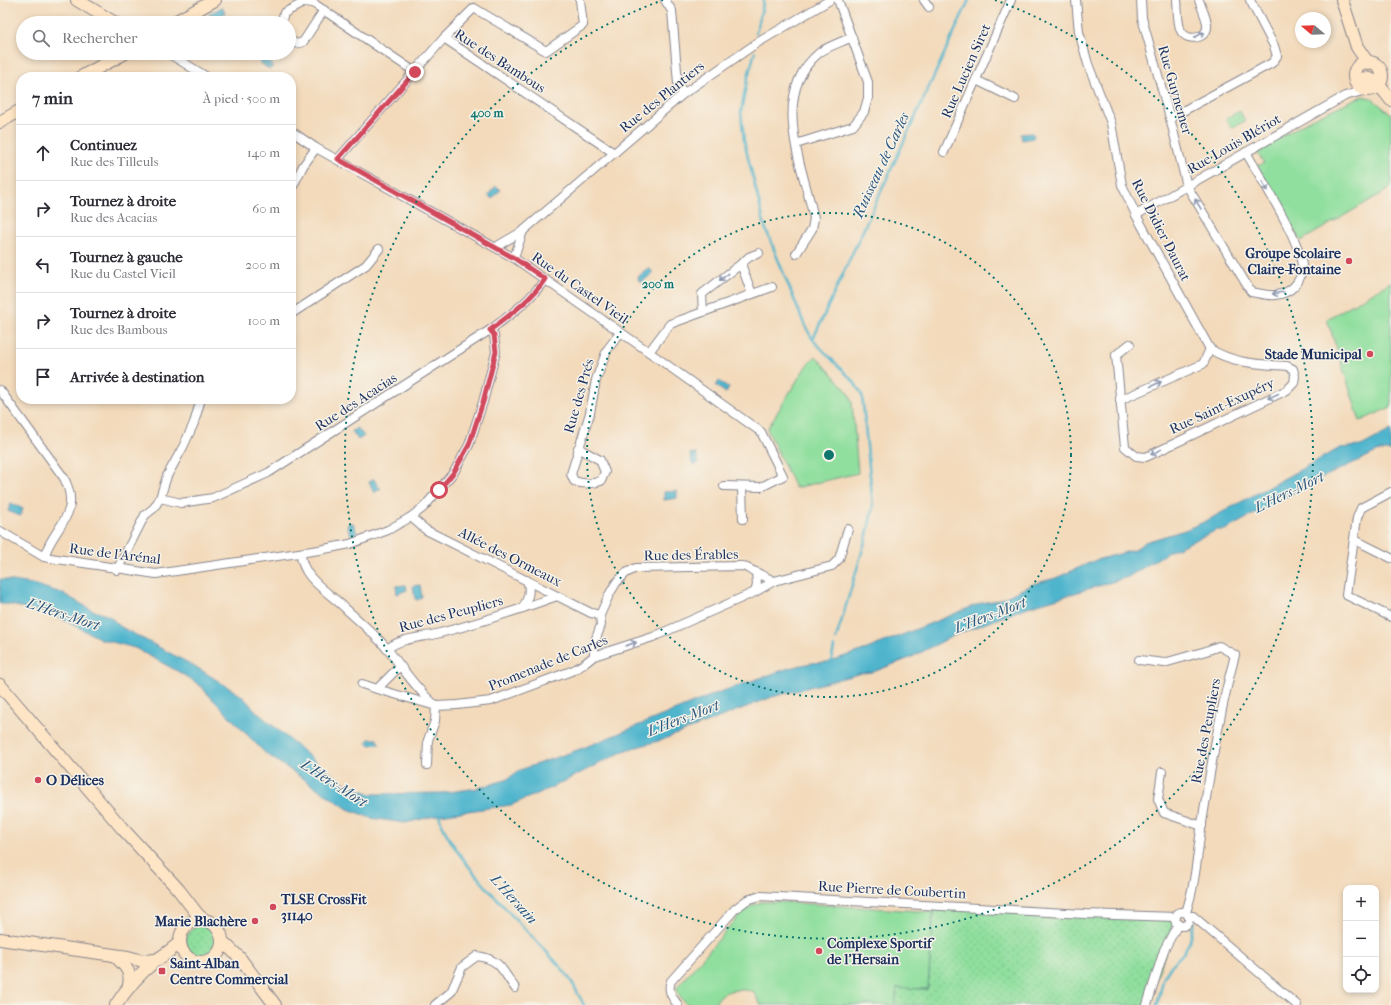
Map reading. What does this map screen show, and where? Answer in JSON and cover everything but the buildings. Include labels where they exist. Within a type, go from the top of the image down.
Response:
[{"type":"main road","points":[[77,0],[103,16]]},
{"type":"main road","points":[[186,16],[215,0]]},
{"type":"main road","points":[[1342,0],[1357,47],[1368,63]]},
{"type":"main road","points":[[1357,47],[1356,74],[1359,87],[1372,88],[1391,101]]},
{"type":"main road","points":[[90,72],[112,60]]},
{"type":"main road","points":[[1356,74],[1364,63],[1373,64],[1380,69],[1382,77],[1372,88]]},
{"type":"main road","points":[[0,122],[16,113]]},
{"type":"main road","points":[[0,685],[198,915],[215,925],[219,930],[222,941],[221,949],[217,956],[210,960]]},
{"type":"main road","points":[[182,896],[186,915],[185,927],[182,932],[180,942],[184,954],[188,958],[199,963],[210,960],[228,959],[243,965]]},
{"type":"main road","points":[[185,927],[195,921],[206,920]]},
{"type":"main road","points":[[0,939],[128,957],[143,962],[156,960]]},
{"type":"main road","points":[[222,941],[239,956],[243,965],[275,1005]]},
{"type":"main road","points":[[116,1005],[127,989],[156,960],[173,950],[180,942]]},
{"type":"main road","points":[[115,956],[127,968],[130,978],[127,989]]},
{"type":"main road","points":[[127,989],[169,961],[188,958]]},
{"type":"street","points":[[444,38],[474,8],[546,51],[583,25],[580,0]]},
{"type":"street","points":[[665,0],[672,11],[678,83],[683,94]]},
{"type":"street","name":"Rue des Plantiers","points":[[497,248],[499,245],[523,231],[683,94],[757,43],[830,0]]},
{"type":"street","points":[[796,144],[853,126],[864,112],[868,98],[868,82],[838,0]]},
{"type":"street","name":"Rue Lucien Siret","points":[[944,152],[1011,0]]},
{"type":"street","name":"Rue Didier Daurat","points":[[1076,0],[1079,32],[1088,64],[1111,123],[1122,185],[1136,215],[1210,350]]},
{"type":"street","name":"Rue Guynemer","points":[[1141,0],[1142,18],[1187,186],[1251,292],[1274,295],[1291,289],[1298,282],[1301,274],[1302,260],[1292,235],[1246,152]]},
{"type":"street","points":[[1177,0],[1178,19],[1181,30],[1186,37],[1192,38],[1200,36],[1205,32],[1207,25],[1199,0]]},
{"type":"street","points":[[1170,118],[1272,63],[1277,56],[1274,46],[1250,0]]},
{"type":"street","points":[[283,16],[284,13],[305,2],[313,3],[415,72]]},
{"type":"street","points":[[296,43],[303,42],[324,10]]},
{"type":"street","points":[[796,254],[812,229],[814,218],[796,144],[792,119],[792,105],[796,86],[807,66],[820,52],[852,37]]},
{"type":"street","name":"Rue des Bambous","points":[[338,159],[444,38],[614,153]]},
{"type":"street","points":[[179,60],[199,72]]},
{"type":"street","name":"Rue Louis Blériot","points":[[1345,96],[1356,74]]},
{"type":"street","points":[[976,80],[1014,99]]},
{"type":"street","name":"Rue Louis Blériot","points":[[1136,215],[1345,96],[1372,88]]},
{"type":"street","name":"Rue du Castel Vieil","points":[[296,134],[316,148],[514,258],[761,432],[783,476],[761,487],[742,487]]},
{"type":"street","points":[[296,180],[303,166],[316,148]]},
{"type":"street","points":[[514,258],[523,231]]},
{"type":"street","points":[[296,311],[366,265],[379,249]]},
{"type":"street","points":[[703,312],[702,294],[749,257],[759,253]]},
{"type":"street","points":[[741,264],[752,294]]},
{"type":"street","name":"Rue des Acacias","points":[[160,498],[181,503],[213,498],[268,473],[490,330],[514,312],[535,292],[545,279]]},
{"type":"street","points":[[649,352],[670,324],[772,287]]},
{"type":"street","name":"Rue de l'Arénal","points":[[0,531],[44,557],[117,570],[156,574],[301,554],[350,544],[376,535],[411,517],[439,490],[454,472],[469,445],[483,402],[496,352],[494,335],[490,330]]},
{"type":"street","name":"Rue des Prés","points":[[578,448],[600,460],[605,472],[602,481],[593,484],[574,481],[571,474],[578,448],[590,413],[596,380],[600,368],[607,350],[620,333]]},
{"type":"street","name":"Rue Saint-Exupéry","points":[[1130,344],[1116,355],[1125,446],[1136,456],[1146,457],[1287,390],[1294,383],[1293,369],[1287,366],[1246,364],[1210,350]]},
{"type":"street","points":[[1120,400],[1203,364],[1208,357],[1210,350]]},
{"type":"street","points":[[0,390],[64,478],[71,497],[67,519],[48,547],[44,557]]},
{"type":"street","points":[[117,570],[145,515],[154,508],[160,498],[167,476],[194,423],[200,404]]},
{"type":"street","points":[[724,486],[742,487],[743,519]]},
{"type":"street","points":[[1391,492],[1361,508],[1357,518],[1346,595],[1391,617]]},
{"type":"street","name":"Allée des Ormeaux","points":[[411,517],[426,530],[591,613],[600,616]]},
{"type":"street","name":"Promenade de Carles","points":[[436,706],[491,701],[574,670],[594,656],[653,637],[755,592],[774,581],[832,566],[839,559],[848,529]]},
{"type":"street","points":[[1355,540],[1391,558]]},
{"type":"street","points":[[301,554],[303,568],[314,581],[345,607],[387,649],[422,694],[436,706]]},
{"type":"street","name":"Rue des Érables","points":[[594,656],[594,644],[601,625],[600,616],[616,583],[626,573],[636,568],[743,566],[774,581]]},
{"type":"street","points":[[755,592],[757,585],[756,572]]},
{"type":"street","name":"Rue des Peupliers","points":[[523,608],[529,598],[530,588],[527,580]]},
{"type":"street","name":"Rue des Peupliers","points":[[387,649],[395,642],[437,634],[557,596]]},
{"type":"street","name":"Rue des Peupliers","points":[[1139,660],[1164,663],[1219,646],[1235,655],[1222,702],[1193,890],[1187,915]]},
{"type":"street","points":[[377,689],[400,666]]},
{"type":"street","points":[[362,684],[436,706]]},
{"type":"street","points":[[427,765],[428,740],[435,721],[436,706]]},
{"type":"street","points":[[1162,772],[1158,799],[1164,813],[1202,826]]},
{"type":"street","name":"Rue Pierre de Coubertin","points":[[678,1005],[671,996],[669,990],[671,981],[735,909],[747,900],[760,896],[1177,920]]},
{"type":"street","points":[[1148,1005],[1164,950],[1179,913],[1193,916],[1297,1005]]},
{"type":"street","points":[[1177,920],[1185,925],[1188,922],[1187,915]]},
{"type":"street","points":[[434,1005],[451,992],[462,967],[477,956],[489,958],[495,961],[515,988]]},
{"type":"green space","points":[[1364,96],[1371,98],[1391,114],[1391,188],[1301,241],[1257,166],[1264,163],[1257,152],[1311,119]]},
{"type":"green space","points":[[1240,111],[1245,121],[1231,128],[1226,118]]},
{"type":"green space","points":[[1391,282],[1391,407],[1360,421],[1327,319]]},
{"type":"green space","points":[[816,356],[848,392],[852,402],[858,473],[795,488],[767,429],[806,366]]},
{"type":"green space","name":"Complexe Sportif de l'Hersain","points":[[761,902],[782,902],[933,912],[928,989],[897,988],[895,1005],[761,1005],[753,991],[736,990],[721,995],[717,999],[715,1005],[687,1005],[677,992],[677,987],[740,915],[749,907]]},
{"type":"green space","points":[[934,905],[1176,917],[1176,922],[1147,1005],[895,1005],[896,988],[928,989]]},
{"type":"green space","points":[[201,926],[212,930],[216,941],[212,952],[201,956],[190,952],[186,941],[190,930]]},
{"type":"water","points":[[222,7],[225,13],[220,16],[210,16],[209,14]]},
{"type":"water","points":[[261,60],[267,60],[272,64],[272,68],[269,69],[259,62]]},
{"type":"water","points":[[1032,133],[1034,135],[1033,138],[1022,140],[1021,134]]},
{"type":"water","points":[[496,186],[500,190],[492,199],[488,195]]},
{"type":"water","points":[[649,268],[653,273],[642,282],[639,281],[638,277]]},
{"type":"water","points":[[719,381],[729,388],[726,393],[716,386]]},
{"type":"water","points":[[357,428],[364,436],[358,440],[352,431]]},
{"type":"water","name":"L'Hers-Mort","points":[[1391,430],[1391,451],[1379,451],[1315,481],[1225,530],[1217,530],[1168,552],[1128,577],[1028,607],[955,635],[910,658],[873,672],[862,673],[772,697],[662,740],[626,750],[551,788],[511,805],[439,815],[405,823],[371,818],[348,809],[265,753],[198,684],[135,648],[101,639],[54,615],[7,604],[0,604],[0,579],[32,584],[62,593],[92,610],[109,616],[121,627],[196,667],[242,696],[258,713],[323,768],[349,786],[371,794],[442,793],[478,788],[506,780],[520,770],[583,748],[720,692],[789,668],[811,663],[827,662],[867,649],[981,603],[999,600],[1033,584],[1056,578],[1096,560],[1134,550],[1145,542],[1185,530],[1206,521],[1340,448],[1361,446]]},
{"type":"water","points":[[696,453],[698,463],[695,465],[692,463],[690,454]]},
{"type":"water","points":[[374,479],[378,487],[381,488],[374,493],[369,482]]},
{"type":"water","points":[[677,491],[677,498],[664,500],[664,492]]},
{"type":"water","points":[[11,503],[23,509],[20,516],[8,511]]},
{"type":"water","points":[[349,523],[353,523],[357,533],[351,535],[347,525]]},
{"type":"water","points":[[406,585],[407,590],[397,594],[396,586]]},
{"type":"water","points":[[420,585],[422,597],[418,600],[415,599],[413,586]]},
{"type":"water","points":[[369,739],[377,739],[380,744],[369,745],[367,742]]},
{"type":"waterway","points":[[756,33],[764,0]]},
{"type":"waterway","name":"Ruisseau de Carles","points":[[813,339],[969,0]]},
{"type":"waterway","points":[[755,52],[747,80],[741,112],[744,141],[765,227],[804,324],[813,340],[854,382],[862,395],[873,506],[867,535],[836,639]]},
{"type":"waterway","points":[[831,663],[834,647]]},
{"type":"waterway","name":"L'Hersain","points":[[439,813],[444,830],[456,850],[492,894],[564,971],[584,1005]]},
{"type":"waterway","name":"L'Hersain","points":[[1157,1005],[1164,977],[1171,966],[1184,952],[1190,941],[1194,921]]},
{"type":"place","name":"Groupe Scolaire Claire-Fontaine","points":[[1349,261]]},
{"type":"place","name":"Stade Municipal","points":[[1370,354]]},
{"type":"place","name":"O Délices","points":[[38,780]]},
{"type":"place","name":"TLSE CrossFit 31140","points":[[273,907]]},
{"type":"place","name":"Marie Blachère","points":[[255,921]]},
{"type":"place","name":"Complexe Sportif de l'Hersain","points":[[819,951]]},
{"type":"place","name":"Saint-Alban Centre Commercial","points":[[162,971]]},
{"type":"route","points":[[415,72],[338,159],[514,258],[545,279],[535,292],[514,312],[490,330],[494,335],[496,342],[496,352],[483,402],[469,445],[454,472],[439,490]]}]
